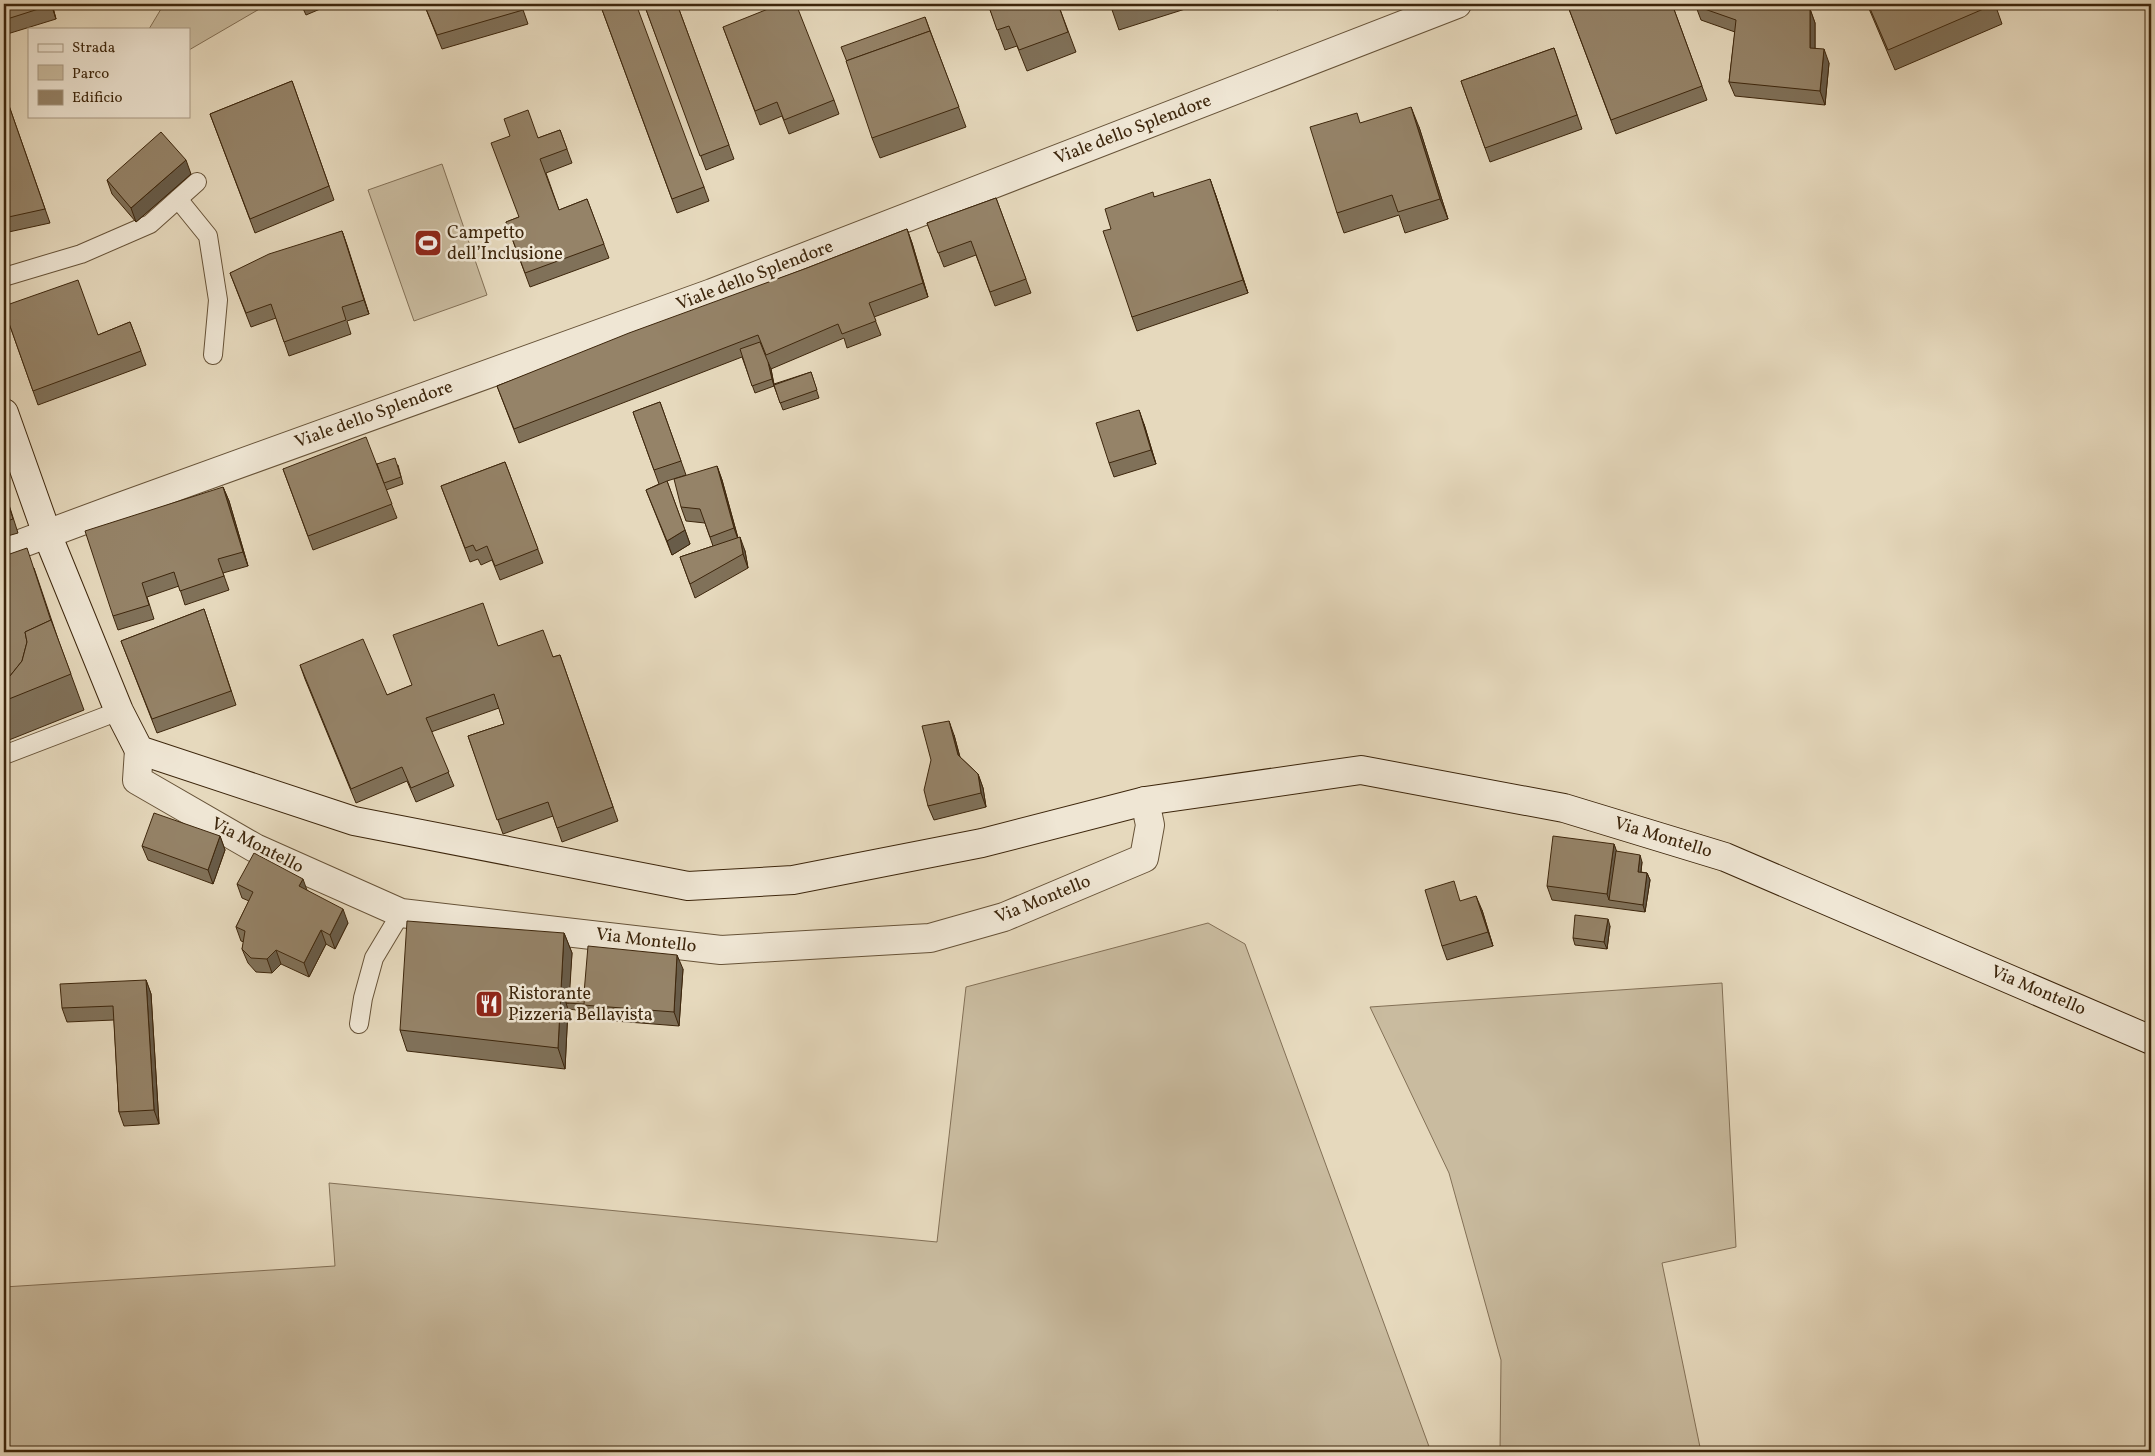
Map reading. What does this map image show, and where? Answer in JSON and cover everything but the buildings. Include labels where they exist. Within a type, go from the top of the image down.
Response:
[{"type":"street","name":"Viale dello Splendore","points":[[4,550],[712,293],[1458,4]]},
{"type":"street","points":[[4,413],[47,534],[119,710],[139,750]]},
{"type":"street","name":"Via Montello","points":[[1145,801],[1150,825],[1144,858],[1004,918],[930,938],[721,950],[401,912],[255,848],[137,780],[139,750],[354,821],[688,886],[802,878],[982,843],[1145,801],[1361,770],[1564,808],[1725,857],[2151,1040]]},
{"type":"lane","points":[[4,277],[81,254],[150,224],[197,182]]},
{"type":"lane","points":[[178,199],[208,236],[218,300],[213,356]]},
{"type":"lane","points":[[4,755],[119,710]]},
{"type":"lane","points":[[360,1024],[363,998],[374,958],[401,912]]},
{"type":"green space","points":[[164,4],[268,4],[190,49],[190,28],[150,28]]},
{"type":"green space","name":"Campetto dell’Inclusione","points":[[442,164],[487,295],[414,321],[368,190]]},
{"type":"green space","points":[[1208,923],[1245,944],[1431,1452],[4,1452],[4,1287],[335,1266],[329,1183],[937,1242],[966,987]]},
{"type":"green space","points":[[1722,983],[1736,1247],[1662,1263],[1701,1452],[1500,1452],[1501,1360],[1449,1173],[1370,1007]]},
{"type":"place","name":"Campetto dell’Inclusione","points":[[428,243]]},
{"type":"place","name":"Ristorante Pizzeria Bellavista","points":[[489,1004]]}]
